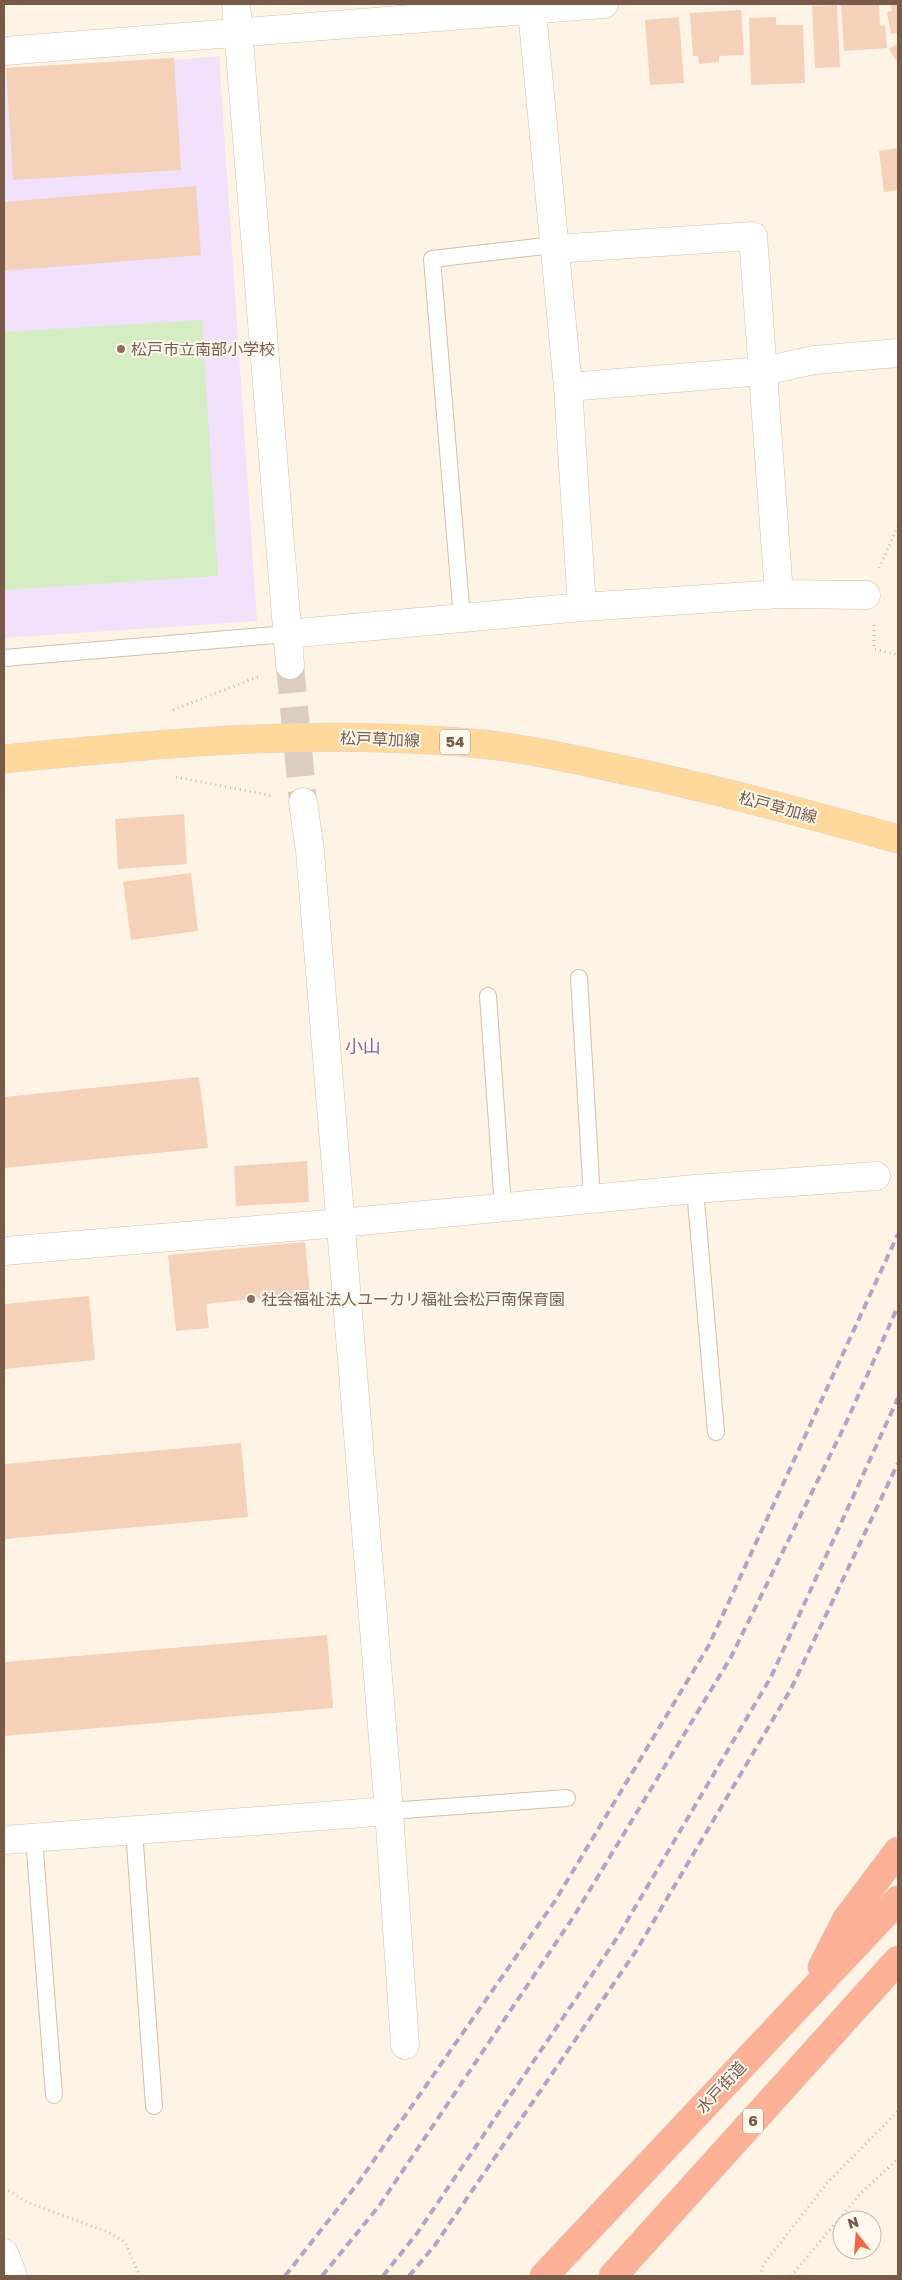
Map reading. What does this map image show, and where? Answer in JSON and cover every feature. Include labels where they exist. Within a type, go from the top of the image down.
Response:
[{"type":"highway","points":[[809,1993],[846,1920],[898,1851]]},
{"type":"highway","name":"水戸街道","points":[[544,2276],[898,1900]]},
{"type":"highway","name":"6","points":[[613,2276],[896,1962]]},
{"type":"main road","name":"松戸草加線","points":[[4,759],[162,743],[271,737],[370,736],[482,744],[577,760],[697,785],[897,835]]},
{"type":"street","points":[[236,4],[290,664]]},
{"type":"street","points":[[4,51],[604,4]]},
{"type":"street","points":[[532,11],[568,387],[582,607]]},
{"type":"street","points":[[554,247],[753,236],[779,594]]},
{"type":"street","points":[[568,387],[763,371],[814,360],[898,354]]},
{"type":"street","points":[[287,634],[582,607],[779,594],[870,608]]},
{"type":"street","points":[[303,802],[310,861],[389,1811],[405,2045]]},
{"type":"street","points":[[4,1251],[340,1223],[695,1189],[876,1176]]},
{"type":"street","points":[[4,1840],[389,1811]]},
{"type":"street","points":[[4,2253],[13,2276]]},
{"type":"lane","points":[[462,618],[432,259],[554,247]]},
{"type":"lane","points":[[4,658],[287,634]]},
{"type":"lane","points":[[579,978],[592,1199]]},
{"type":"lane","points":[[488,996],[503,1207]]},
{"type":"lane","points":[[695,1189],[716,1432]]},
{"type":"lane","points":[[389,1811],[567,1798]]},
{"type":"lane","points":[[134,1830],[154,2106]]},
{"type":"lane","points":[[34,1838],[54,2095]]},
{"type":"path","points":[[898,526],[870,608],[874,649],[898,655]]},
{"type":"path","points":[[165,713],[290,664]]},
{"type":"path","points":[[172,776],[303,802]]},
{"type":"path","points":[[759,2276],[764,2264],[827,2183],[898,2111]]},
{"type":"path","points":[[791,2276],[861,2194],[898,2159]]},
{"type":"path","points":[[4,2188],[30,2203],[108,2232],[125,2242],[140,2276]]},
{"type":"shaded area","name":"松戸市立南部小学校","points":[[219,56],[257,621],[4,638],[4,76]]},
{"type":"green space","points":[[202,320],[218,576],[4,590],[4,332]]},
{"type":"building","points":[[841,4],[879,4],[880,26],[885,25],[887,48],[844,51]]},
{"type":"building","points":[[890,4],[898,4],[898,33],[891,34],[887,12],[892,11]]},
{"type":"building","points":[[837,5],[840,67],[815,68],[812,6]]},
{"type":"building","points":[[741,10],[744,55],[719,56],[719,62],[699,64],[698,56],[693,56],[690,13]]},
{"type":"building","points":[[679,17],[684,83],[650,85],[645,20]]},
{"type":"building","points":[[776,17],[776,25],[803,25],[805,83],[751,85],[749,18]]},
{"type":"building","points":[[898,43],[898,64],[889,49]]},
{"type":"building","points":[[174,58],[181,170],[13,180],[6,68]]},
{"type":"building","points":[[898,148],[898,190],[884,192],[879,151]]},
{"type":"building","points":[[196,186],[201,255],[4,271],[4,202]]},
{"type":"building","points":[[184,814],[187,864],[118,869],[115,819]]},
{"type":"building","points":[[191,873],[198,931],[131,940],[123,882]]},
{"type":"building","points":[[199,1077],[208,1148],[4,1168],[4,1097]]},
{"type":"building","points":[[307,1161],[309,1202],[236,1206],[234,1166]]},
{"type":"building","points":[[305,1242],[310,1293],[206,1304],[209,1328],[176,1331],[168,1255]]},
{"type":"building","points":[[89,1296],[95,1360],[4,1369],[4,1304]]},
{"type":"building","points":[[241,1443],[248,1517],[4,1539],[4,1464]]},
{"type":"building","points":[[327,1635],[333,1708],[4,1736],[4,1662]]},
{"type":"tunnel","points":[[290,665],[303,802]]},
{"type":"railway","points":[[285,2276],[358,2183],[555,1901],[709,1645],[898,1234]]},
{"type":"railway","points":[[322,2276],[379,2206],[574,1916],[731,1657],[846,1423],[898,1306]]},
{"type":"railway","points":[[383,2276],[418,2232],[617,1938],[771,1677],[898,1398]]},
{"type":"railway","points":[[409,2276],[435,2245],[636,1951],[791,1689],[898,1463]]},
{"type":"place","name":"松戸市立南部小学校","points":[[121,349]]},
{"type":"place","name":"社会福祉法人ユーカリ福祉会松戸南保育園","points":[[251,1299]]},
{"type":"district","name":"小山","points":[[363,1047]]}]
